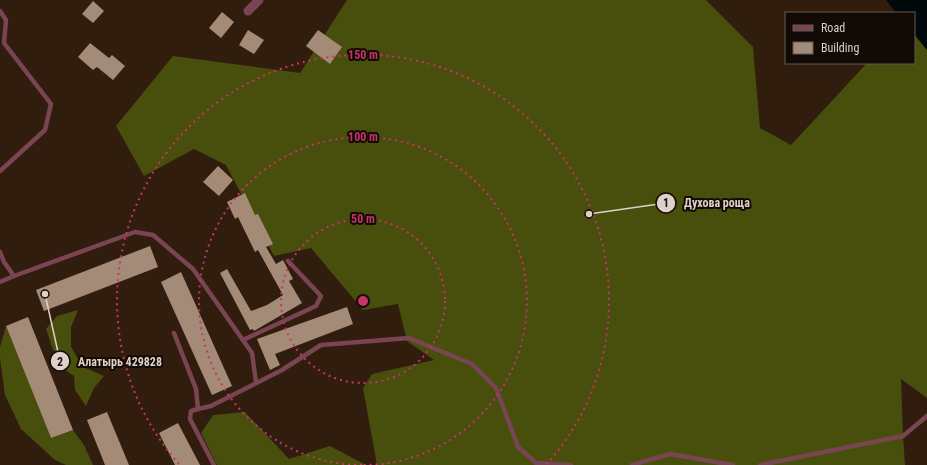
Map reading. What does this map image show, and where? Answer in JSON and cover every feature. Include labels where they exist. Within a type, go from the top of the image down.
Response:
[{"type":"street","points":[[248,11],[259,0]]},
{"type":"lane","points":[[0,11],[6,20],[4,43],[51,104],[44,130],[0,171]]},
{"type":"lane","points":[[0,282],[135,232],[153,235],[193,269],[243,340],[252,353],[256,382]]},
{"type":"lane","points":[[0,252],[2,263],[14,276]]},
{"type":"lane","points":[[243,340],[316,306],[321,296],[288,261]]},
{"type":"lane","points":[[174,334],[196,389],[198,409]]},
{"type":"lane","points":[[214,465],[190,419],[191,411],[211,406],[282,370],[321,345],[409,338],[472,364],[496,388],[518,446],[536,463],[571,465]]},
{"type":"lane","points":[[760,465],[903,436],[927,416]]},
{"type":"lane","points":[[632,465],[670,454],[733,465]]},
{"type":"green space","points":[[347,0],[706,0],[753,47],[760,128],[791,145],[866,64],[915,64],[915,35],[927,50],[927,398],[901,379],[905,465],[377,465],[363,388],[372,374],[434,360],[407,341],[398,304],[363,310],[311,248],[274,256],[226,165],[194,149],[144,176],[116,126],[173,56],[300,73]]},
{"type":"green space","points":[[78,310],[71,327],[71,347],[83,367],[104,376],[94,388],[86,406],[75,390],[74,376],[62,368],[62,356],[53,350],[46,329],[57,316]]},
{"type":"green space","points":[[6,326],[51,438],[73,430],[84,445],[93,465],[66,465],[55,460],[21,429],[5,395],[0,347]]},
{"type":"green space","points":[[245,412],[289,459],[330,446],[366,465],[217,465],[201,433],[213,415]]},
{"type":"shaded area","points":[[886,0],[927,0],[927,50],[915,35],[915,12],[895,12]]},
{"type":"building","points":[[93,1],[104,11],[93,23],[82,14]]},
{"type":"building","points":[[222,12],[234,22],[221,38],[209,28]]},
{"type":"building","points":[[248,30],[264,40],[254,54],[239,45]]},
{"type":"building","points":[[318,30],[342,47],[330,64],[306,46]]},
{"type":"building","points":[[90,43],[109,58],[112,55],[125,66],[113,80],[97,67],[93,70],[78,57]]},
{"type":"building","points":[[218,166],[233,180],[219,196],[203,182]]},
{"type":"building","points":[[245,193],[255,215],[258,214],[273,244],[266,247],[276,264],[283,260],[293,279],[289,281],[302,303],[254,331],[253,329],[250,330],[220,273],[227,269],[251,311],[267,305],[283,295],[258,250],[255,252],[238,217],[235,219],[227,202]]},
{"type":"building","points":[[150,246],[158,267],[44,311],[36,290]]},
{"type":"building","points":[[181,272],[232,386],[212,395],[161,282]]},
{"type":"building","points":[[347,307],[353,324],[275,354],[280,365],[270,370],[257,339]]},
{"type":"building","points":[[28,317],[73,430],[51,438],[6,326]]},
{"type":"building","points":[[107,412],[129,465],[105,465],[87,420]]},
{"type":"building","points":[[178,423],[200,465],[175,465],[159,433]]},
{"type":"place","name":"Духова роща","points":[[589,214]]},
{"type":"place","name":"Алатырь 429828","points":[[45,294]]}]
